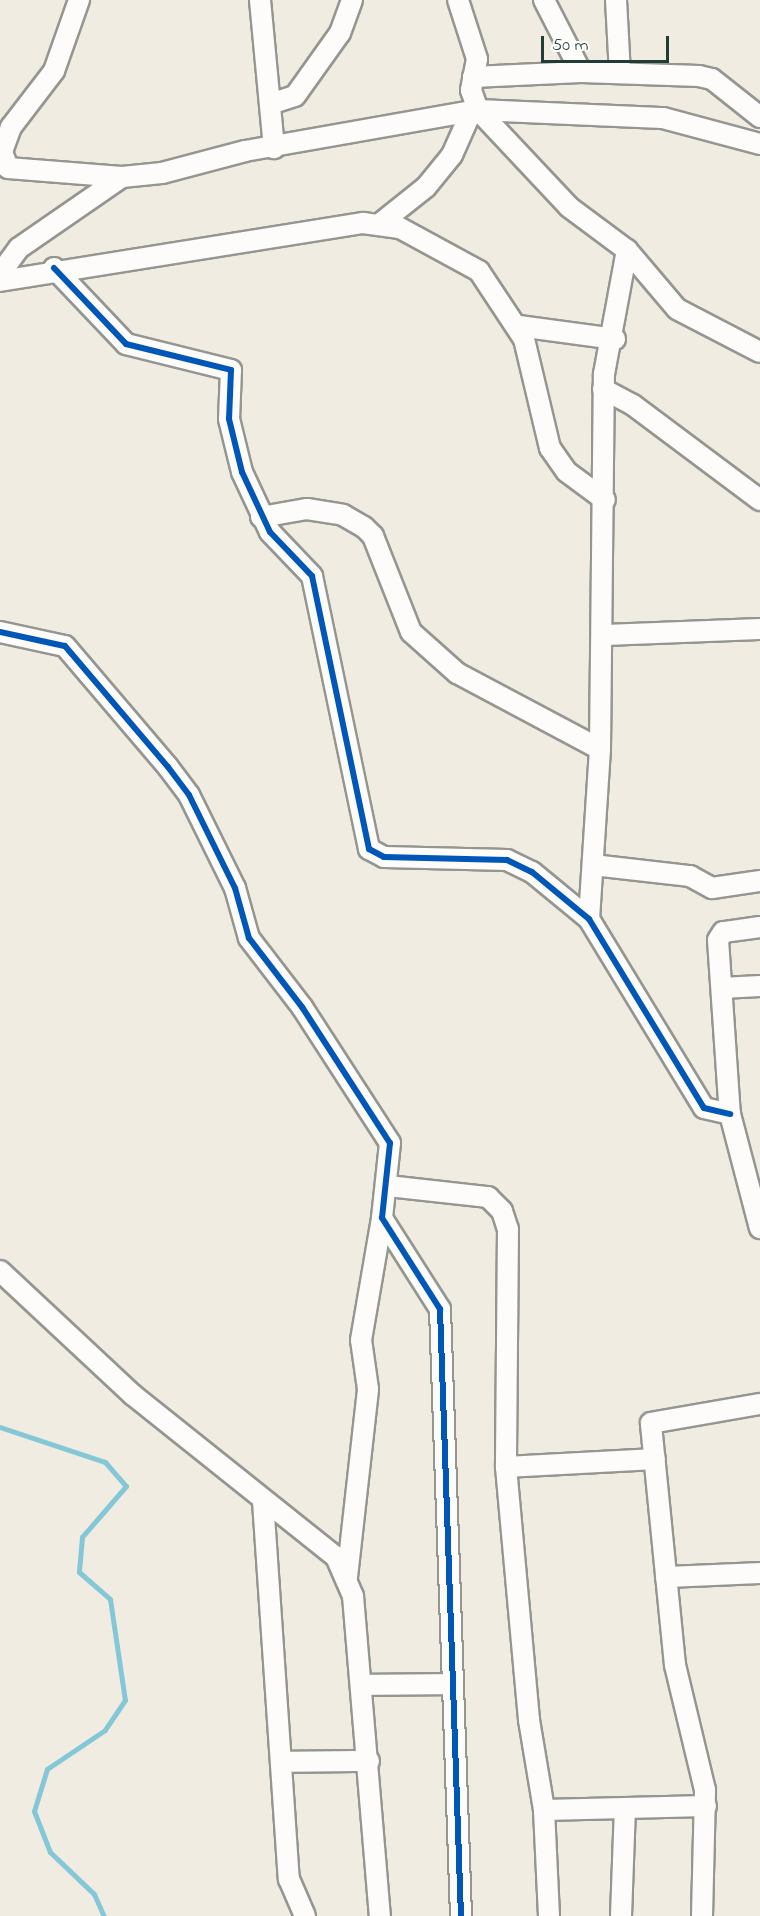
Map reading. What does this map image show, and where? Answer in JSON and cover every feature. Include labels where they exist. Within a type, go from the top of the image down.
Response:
[{"type":"street","points":[[79,0],[54,71],[22,106],[2,160],[8,168],[122,177],[475,110],[663,118],[760,144]]},
{"type":"street","points":[[260,0],[274,148]]},
{"type":"street","points":[[270,104],[295,96],[340,33],[352,0]]},
{"type":"street","points":[[382,222],[445,163],[475,110],[473,77],[477,59],[458,0]]},
{"type":"street","points":[[544,0],[581,72]]},
{"type":"street","points":[[616,0],[620,73]]},
{"type":"street","points":[[473,77],[581,72],[712,79],[760,117]]},
{"type":"street","points":[[475,110],[569,207],[627,250],[677,309],[760,352]]},
{"type":"street","points":[[0,274],[19,248],[122,177]]},
{"type":"street","points":[[0,281],[54,268],[382,222],[464,258],[479,271],[519,326],[550,448],[567,472],[605,501]]},
{"type":"street","points":[[589,918],[600,750],[605,501],[603,389],[615,339],[627,250]]},
{"type":"street","points":[[54,268],[126,344],[231,370],[232,438],[261,517],[312,576],[369,849],[384,857],[507,860],[532,872],[589,918],[704,1108],[730,1114]]},
{"type":"street","points":[[519,326],[615,339]]},
{"type":"street","points":[[603,389],[633,405],[760,500]]},
{"type":"street","points":[[261,517],[307,508],[343,515],[364,527],[373,536],[411,632],[457,673],[600,750]]},
{"type":"street","points":[[602,635],[760,628]]},
{"type":"street","points":[[0,632],[65,646],[189,795],[235,888],[249,938],[302,1007],[390,1143],[388,1186],[361,1340],[368,1389],[347,1577],[362,1685],[380,1916]]},
{"type":"street","points":[[592,865],[690,876],[712,888],[760,881]]},
{"type":"street","points":[[760,927],[720,935],[730,1114],[760,1228]]},
{"type":"street","points":[[722,988],[760,986]]},
{"type":"street","points":[[388,1186],[488,1197],[502,1211],[508,1229],[506,1467],[529,1720],[544,1809],[549,1916]]},
{"type":"street","points":[[382,1218],[440,1309],[451,1684],[461,1916]]},
{"type":"street","points":[[0,1271],[133,1395],[263,1500],[322,1544],[347,1577]]},
{"type":"street","points":[[702,1916],[706,1806],[675,1665],[652,1422],[760,1404]]},
{"type":"street","points":[[506,1467],[655,1459]]},
{"type":"street","points":[[263,1500],[289,1879],[305,1916]]},
{"type":"street","points":[[666,1577],[760,1573]]},
{"type":"street","points":[[362,1685],[451,1684]]},
{"type":"street","points":[[281,1762],[369,1761]]},
{"type":"street","points":[[544,1809],[706,1806]]},
{"type":"street","points":[[621,1916],[625,1808]]},
{"type":"waterway","points":[[0,1427],[105,1462],[126,1486],[82,1537],[79,1572],[110,1599],[125,1700],[105,1730],[47,1769],[34,1811],[50,1852],[94,1894],[104,1916]]},
{"type":"cycle path","points":[[54,268],[126,344],[231,370],[229,419],[242,472],[270,532],[312,576],[369,849],[384,857],[507,860],[532,872],[589,919],[704,1108],[730,1114]]},
{"type":"cycle path","points":[[0,632],[65,646],[168,767],[189,795],[235,888],[249,938],[302,1007],[390,1143],[382,1218],[440,1309],[461,1916]]}]
